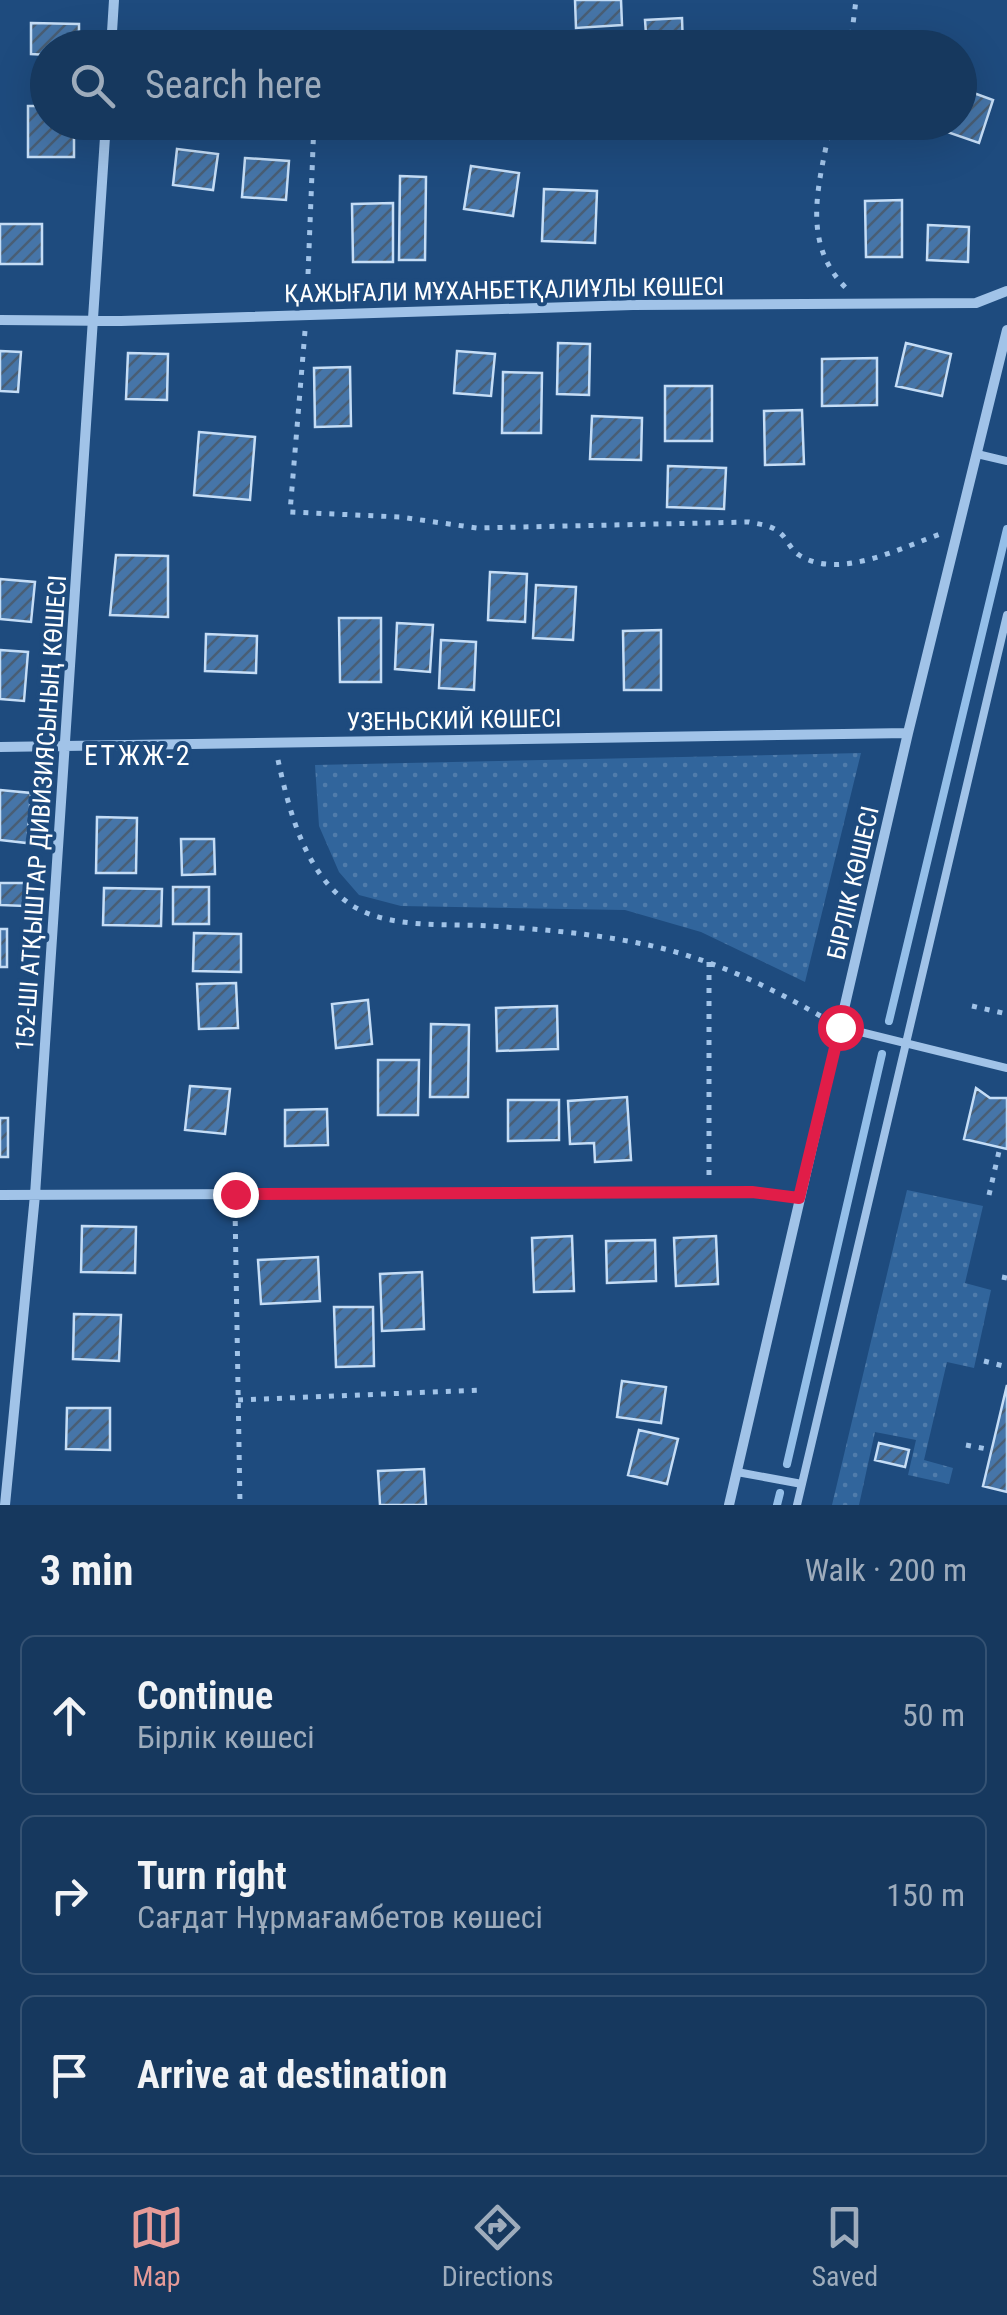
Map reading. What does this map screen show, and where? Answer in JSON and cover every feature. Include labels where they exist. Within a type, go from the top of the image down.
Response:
[{"type":"street","points":[[112,30],[114,0]]},
{"type":"street","name":"152-ШІ АТҚЫШТАР ДИВИЗИЯСЫНЫҢ КӨШЕСІ","points":[[5,1505],[35,1194],[105,140]]},
{"type":"street","name":"ҚАЖЫҒАЛИ МҰХАНБЕТҚАЛИҰЛЫ КӨШЕСІ","points":[[0,320],[94,321],[633,305],[976,303],[1007,291]]},
{"type":"street","name":"БІРЛІК КӨШЕСІ","points":[[729,1505],[908,732],[1007,330]]},
{"type":"street","name":"УЗЕНЬСКИЙ КӨШЕСІ","points":[[0,747],[908,732]]},
{"type":"street","points":[[0,1194],[752,1192],[799,1198]]},
{"type":"lane","points":[[977,454],[1007,461]]},
{"type":"lane","points":[[797,1505],[1007,615]]},
{"type":"lane","points":[[840,1027],[1007,1068]]},
{"type":"lane","points":[[737,1472],[802,1484]]},
{"type":"path","points":[[852,30],[856,0]]},
{"type":"path","points":[[313,140],[307,315],[290,512],[400,516],[477,528],[748,522],[779,532],[795,553],[816,564],[841,564],[870,557],[960,527]]},
{"type":"path","points":[[829,140],[817,202],[821,250],[827,268],[863,304]]},
{"type":"path","points":[[274,743],[287,800],[302,842],[326,883],[364,912],[411,922],[589,936],[649,945],[760,981],[840,1027]]},
{"type":"path","points":[[709,962],[710,1192]]},
{"type":"path","points":[[972,1006],[1007,1014]]},
{"type":"path","points":[[989,1194],[1000,1148]]},
{"type":"path","points":[[235,1194],[240,1505]]},
{"type":"path","points":[[984,1361],[1007,1366]]},
{"type":"path","points":[[238,1400],[482,1390]]},
{"type":"path","points":[[966,1444],[992,1450]]},
{"type":"shaded area","points":[[861,753],[805,982],[701,932],[625,910],[401,906],[359,895],[339,872],[319,826],[315,765]]},
{"type":"shaded area","points":[[907,1190],[983,1206],[965,1283],[991,1290],[974,1368],[947,1362],[924,1460],[953,1468],[949,1484],[908,1475],[916,1440],[875,1432],[859,1505],[832,1505]]},
{"type":"building","points":[[575,0],[621,0],[622,25],[576,28]]},
{"type":"building","points":[[682,18],[682,30],[646,30],[645,20]]},
{"type":"building","points":[[31,23],[79,24],[79,30],[31,30]]},
{"type":"building","points":[[977,94],[993,100],[979,143],[970,140],[977,140]]},
{"type":"building","points":[[30,106],[30,140],[74,140],[74,157],[28,157]]},
{"type":"building","points":[[177,149],[218,154],[213,190],[173,185]]},
{"type":"building","points":[[245,158],[289,161],[286,200],[242,197]]},
{"type":"building","points":[[471,166],[519,173],[513,216],[464,209]]},
{"type":"building","points":[[400,176],[426,177],[425,260],[399,260]]},
{"type":"building","points":[[544,189],[597,191],[595,243],[542,241]]},
{"type":"building","points":[[902,200],[902,257],[866,257],[865,201]]},
{"type":"building","points":[[393,203],[393,262],[353,262],[352,204]]},
{"type":"building","points":[[0,224],[42,224],[42,264],[0,264]]},
{"type":"building","points":[[928,225],[969,227],[968,262],[927,260]]},
{"type":"building","points":[[558,343],[590,344],[589,395],[557,394]]},
{"type":"building","points":[[906,343],[951,354],[942,396],[896,386]]},
{"type":"building","points":[[0,351],[21,352],[18,392],[0,391]]},
{"type":"building","points":[[457,351],[495,354],[491,396],[454,393]]},
{"type":"building","points":[[128,353],[168,354],[167,400],[126,399]]},
{"type":"building","points":[[877,358],[877,405],[822,406],[822,359]]},
{"type":"building","points":[[350,367],[351,426],[315,427],[314,368]]},
{"type":"building","points":[[503,372],[542,373],[541,433],[502,433]]},
{"type":"building","points":[[665,386],[712,386],[712,441],[665,441]]},
{"type":"building","points":[[802,410],[804,464],[765,465],[764,411]]},
{"type":"building","points":[[592,416],[642,418],[641,460],[590,459]]},
{"type":"building","points":[[199,432],[255,437],[250,500],[194,495]]},
{"type":"building","points":[[668,466],[726,468],[724,509],[667,507]]},
{"type":"building","points":[[116,555],[168,556],[168,617],[110,615]]},
{"type":"building","points":[[490,572],[527,574],[525,622],[488,620]]},
{"type":"building","points":[[0,579],[35,582],[31,622],[0,619]]},
{"type":"building","points":[[536,585],[576,587],[573,640],[533,638]]},
{"type":"building","points":[[339,618],[381,618],[381,682],[340,682]]},
{"type":"building","points":[[397,623],[433,625],[430,672],[395,669]]},
{"type":"building","points":[[661,630],[661,690],[624,690],[623,631]]},
{"type":"building","points":[[206,634],[257,636],[256,673],[205,671]]},
{"type":"building","points":[[441,640],[476,642],[474,690],[439,688]]},
{"type":"building","points":[[0,650],[28,652],[24,701],[0,699]]},
{"type":"building","points":[[0,790],[31,793],[27,843],[0,840]]},
{"type":"building","points":[[97,817],[137,818],[136,873],[96,873]]},
{"type":"building","points":[[181,839],[214,839],[215,874],[182,875]]},
{"type":"building","points":[[0,883],[25,883],[25,906],[0,905]]},
{"type":"building","points":[[173,887],[209,887],[209,924],[173,924]]},
{"type":"building","points":[[104,888],[162,889],[161,926],[103,925]]},
{"type":"building","points":[[0,929],[7,929],[7,967],[0,967]]},
{"type":"building","points":[[194,933],[241,934],[241,972],[193,971]]},
{"type":"building","points":[[236,983],[238,1028],[199,1029],[197,984]]},
{"type":"building","points":[[368,1000],[372,1044],[336,1048],[332,1004]]},
{"type":"building","points":[[557,1006],[558,1049],[497,1051],[496,1008]]},
{"type":"building","points":[[431,1024],[469,1025],[468,1097],[430,1097]]},
{"type":"building","points":[[378,1060],[419,1060],[418,1115],[378,1115]]},
{"type":"building","points":[[190,1086],[230,1089],[225,1134],[185,1130]]},
{"type":"building","points":[[976,1088],[990,1098],[1007,1098],[1007,1149],[964,1139]]},
{"type":"building","points":[[627,1097],[631,1160],[595,1162],[594,1143],[570,1144],[568,1101]]},
{"type":"building","points":[[508,1100],[559,1100],[559,1140],[508,1141]]},
{"type":"building","points":[[327,1109],[328,1145],[285,1146],[285,1110]]},
{"type":"building","points":[[0,1118],[8,1118],[8,1157],[0,1157]]},
{"type":"building","points":[[82,1226],[136,1227],[135,1273],[81,1272]]},
{"type":"building","points":[[572,1236],[574,1291],[534,1292],[532,1238]]},
{"type":"building","points":[[716,1236],[718,1284],[676,1286],[674,1238]]},
{"type":"building","points":[[655,1240],[656,1281],[607,1283],[606,1241]]},
{"type":"building","points":[[318,1257],[320,1301],[261,1304],[258,1260]]},
{"type":"building","points":[[422,1272],[424,1329],[382,1331],[380,1274]]},
{"type":"building","points":[[334,1307],[373,1307],[374,1366],[336,1367]]},
{"type":"building","points":[[74,1314],[121,1315],[119,1361],[73,1359]]},
{"type":"building","points":[[622,1381],[666,1387],[661,1423],[617,1417]]},
{"type":"building","points":[[1007,1385],[1007,1492],[983,1486]]},
{"type":"building","points":[[67,1408],[110,1408],[110,1450],[66,1449]]},
{"type":"building","points":[[639,1430],[678,1439],[667,1484],[628,1475]]},
{"type":"building","points":[[879,1443],[909,1450],[905,1467],[875,1460]]},
{"type":"building","points":[[424,1469],[426,1505],[380,1505],[378,1471]]},
{"type":"waterway","points":[[889,1021],[1007,529]]},
{"type":"waterway","points":[[787,1464],[882,1054]]},
{"type":"waterway","points":[[777,1505],[780,1493]]},
{"type":"district","name":"ЕТЖЖ-2","points":[[138,755]]},
{"type":"route","points":[[235,1194],[752,1192],[799,1198],[840,1027]]}]
